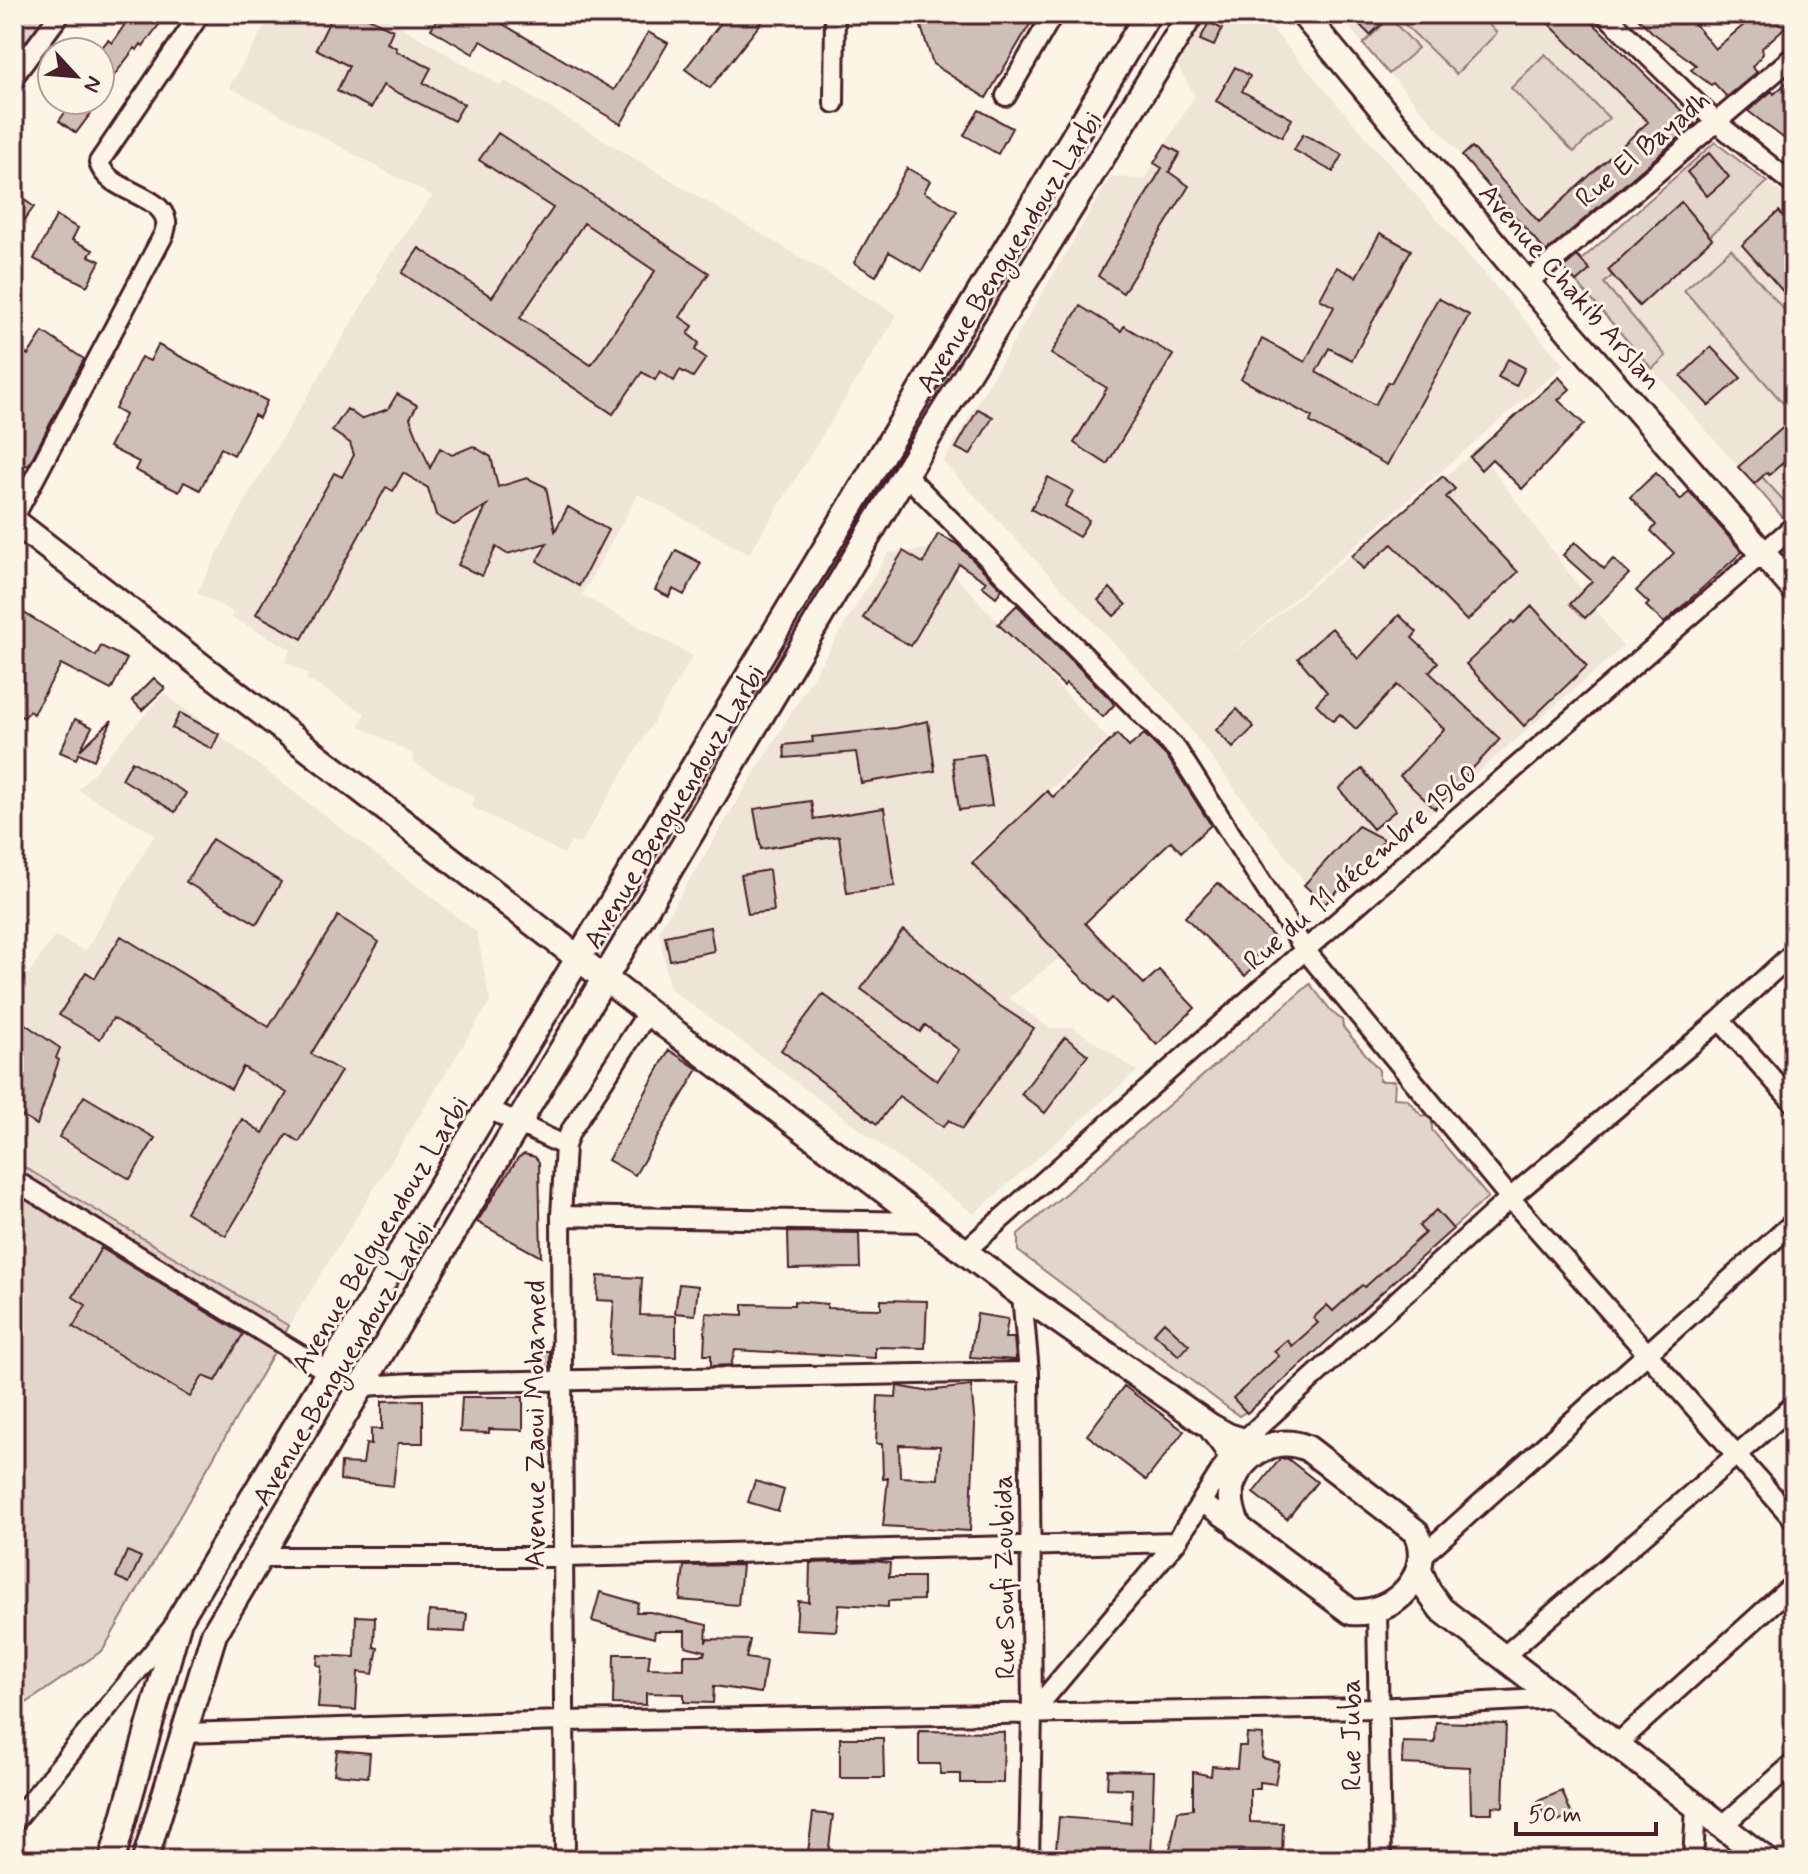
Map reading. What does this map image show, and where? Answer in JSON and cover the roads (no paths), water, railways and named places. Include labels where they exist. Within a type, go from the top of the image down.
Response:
[{"type":"main road","name":"Avenue Belguendouz Larbi","points":[[112,1860],[179,1620],[1148,14]]},
{"type":"main road","name":"Avenue Benguendouz Larbi","points":[[145,1860],[214,1634],[905,474],[1191,14]]},
{"type":"main road","name":"Avenue Chakib Arslan","points":[[1305,15],[1527,283],[1794,589]]},
{"type":"main road","points":[[14,519],[605,979],[1022,1295],[1210,1426],[1256,1451],[1244,1462],[1230,1491],[1231,1511],[1239,1528],[1351,1612],[1363,1613],[1417,1602],[1441,1609]]},
{"type":"main road","points":[[1246,1448],[1281,1443],[1295,1443],[1307,1448],[1416,1532],[1421,1542],[1420,1563],[1428,1591],[1441,1609],[1766,1860]]},
{"type":"main road","points":[[1230,1491],[1246,1448]]},
{"type":"main road","points":[[1383,1607],[1409,1589],[1420,1563]]},
{"type":"street","points":[[14,76],[60,14]]},
{"type":"street","points":[[14,519],[164,234],[166,220],[158,208],[112,181],[101,172],[99,162],[104,150],[200,14]]},
{"type":"street","points":[[834,103],[835,14]]},
{"type":"street","points":[[1006,96],[1053,14]]},
{"type":"street","points":[[1605,14],[1716,122],[1794,185]]},
{"type":"street","name":"Rue El Bayadh","points":[[1527,283],[1794,56]]},
{"type":"street","points":[[905,474],[1177,750],[1305,950],[1510,1198],[1794,1520]]},
{"type":"street","name":"Rue du 11 décembre 1960","points":[[965,1251],[1305,950],[1794,526]]},
{"type":"street","points":[[1032,1713],[1176,1542],[1201,1502],[1246,1448],[1510,1198],[1720,1020],[1794,952]]},
{"type":"street","name":"Avenue Zaoui Mohamed","points":[[565,1860],[561,1216],[565,1146],[570,1132],[648,1012]]},
{"type":"street","points":[[1720,1020],[1794,1103]]},
{"type":"street","points":[[489,1109],[565,1146]]},
{"type":"street","points":[[14,1180],[330,1373]]},
{"type":"street","points":[[561,1216],[928,1222]]},
{"type":"street","points":[[1420,1563],[1794,1222]]},
{"type":"street","name":"Rue Soufi Zoubida","points":[[1022,1295],[1029,1372],[1032,1713],[1029,1860]]},
{"type":"street","points":[[364,1386],[1029,1372]]},
{"type":"street","points":[[1503,1657],[1794,1405]]},
{"type":"street","points":[[1201,1502],[1239,1528]]},
{"type":"street","points":[[259,1557],[564,1557],[1176,1542]]},
{"type":"street","points":[[1617,1744],[1794,1584]]},
{"type":"street","name":"Rue Juba","points":[[1381,1860],[1377,1708],[1383,1607]]},
{"type":"street","points":[[14,1822],[179,1620]]},
{"type":"street","points":[[184,1733],[562,1721],[1377,1708],[1557,1698]]},
{"type":"street","points":[[1722,1826],[1794,1763]]},
{"type":"street","points":[[1693,1860],[1696,1807]]}]
